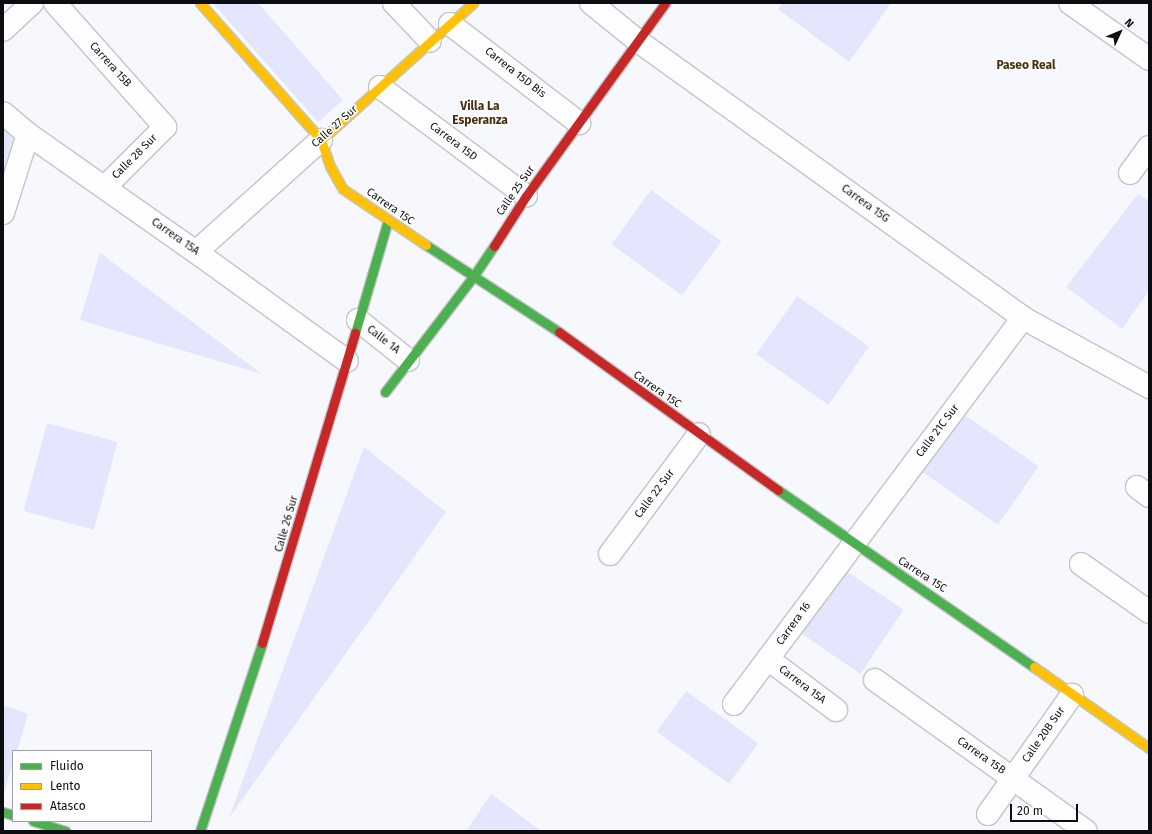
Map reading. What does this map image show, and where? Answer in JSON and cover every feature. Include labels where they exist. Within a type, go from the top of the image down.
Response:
[{"type":"street","points":[[3,30],[32,3]]},
{"type":"street","name":"Carrera 15B","points":[[55,3],[165,127]]},
{"type":"street","name":"Carrera 15C","points":[[200,3],[321,140],[330,166],[343,189],[473,277],[551,326],[853,544],[943,603],[1149,748]]},
{"type":"street","points":[[394,3],[430,42]]},
{"type":"street","name":"Calle 27 Sur","points":[[196,252],[473,3]]},
{"type":"street","name":"Carrera 15G","points":[[592,3],[638,41],[1023,318],[1149,387]]},
{"type":"street","name":"Calle 25 Sur","points":[[385,392],[473,277],[526,196],[666,3]]},
{"type":"street","points":[[1070,3],[1149,59]]},
{"type":"street","name":"Carrera 15D Bis","points":[[450,24],[579,123]]},
{"type":"street","name":"Carrera 15D","points":[[380,87],[526,196]]},
{"type":"street","name":"Carrera 15A","points":[[3,113],[28,134],[105,187],[347,361]]},
{"type":"street","name":"Calle 28 Sur","points":[[105,187],[165,127]]},
{"type":"street","points":[[3,213],[28,134]]},
{"type":"street","points":[[1130,173],[1149,146]]},
{"type":"street","name":"Calle 26 Sur","points":[[200,831],[284,580],[388,220]]},
{"type":"street","name":"Calle 21C Sur","points":[[853,544],[1023,318]]},
{"type":"street","name":"Calle 1A","points":[[358,320],[408,360]]},
{"type":"street","name":"Calle 22 Sur","points":[[610,554],[699,434]]},
{"type":"street","name":"Carrera 16","points":[[734,704],[853,544]]},
{"type":"street","points":[[1081,564],[1149,612]]},
{"type":"street","name":"Carrera 15A","points":[[768,660],[836,710]]},
{"type":"street","name":"Carrera 15B","points":[[875,680],[1086,831]]},
{"type":"street","name":"Calle 20B Sur","points":[[988,814],[1072,695]]},
{"type":"street","points":[[35,822],[64,831]]},
{"type":"shaded area","points":[[213,3],[258,3],[343,100],[318,122]]},
{"type":"shaded area","points":[[783,3],[891,3],[849,62],[778,9]]},
{"type":"shaded area","points":[[3,127],[15,136],[3,177]]},
{"type":"shaded area","points":[[651,190],[721,241],[682,295],[612,244]]},
{"type":"shaded area","points":[[1138,194],[1149,201],[1149,291],[1122,329],[1066,287]]},
{"type":"shaded area","points":[[100,253],[262,374],[80,320]]},
{"type":"shaded area","points":[[797,296],[869,346],[828,405],[756,354]]},
{"type":"shaded area","points":[[955,408],[1039,467],[998,525],[914,466]]},
{"type":"shaded area","points":[[47,423],[118,442],[94,530],[23,511]]},
{"type":"shaded area","points":[[364,447],[446,512],[229,818]]},
{"type":"shaded area","points":[[843,569],[904,610],[860,674],[800,633]]},
{"type":"shaded area","points":[[686,691],[758,743],[729,784],[657,731]]},
{"type":"shaded area","points":[[3,705],[28,714],[17,750],[12,750],[12,766],[3,796]]},
{"type":"shaded area","points":[[491,794],[541,831],[466,831]]},
{"type":"traffic: fast","points":[[355,333],[388,220]]},
{"type":"traffic: fast","points":[[426,245],[559,332]]},
{"type":"traffic: fast","points":[[385,392],[473,277],[494,246]]},
{"type":"traffic: fast","points":[[778,490],[1034,667]]},
{"type":"traffic: fast","points":[[200,831],[262,643]]},
{"type":"traffic: fast","points":[[3,812],[12,815]]},
{"type":"traffic: fast","points":[[36,822],[65,831]]},
{"type":"traffic: slow","points":[[200,3],[321,140],[330,166],[343,189],[426,245]]},
{"type":"traffic: slow","points":[[321,140],[473,3]]},
{"type":"traffic: slow","points":[[1034,667],[1149,748]]},
{"type":"traffic: jam","points":[[494,246],[526,196],[665,3]]},
{"type":"traffic: jam","points":[[559,332],[778,490]]},
{"type":"traffic: jam","points":[[262,643],[355,333]]},
{"type":"district","name":"Paseo Real","points":[[1026,66]]},
{"type":"district","name":"Villa La Esperanza","points":[[480,114]]}]
